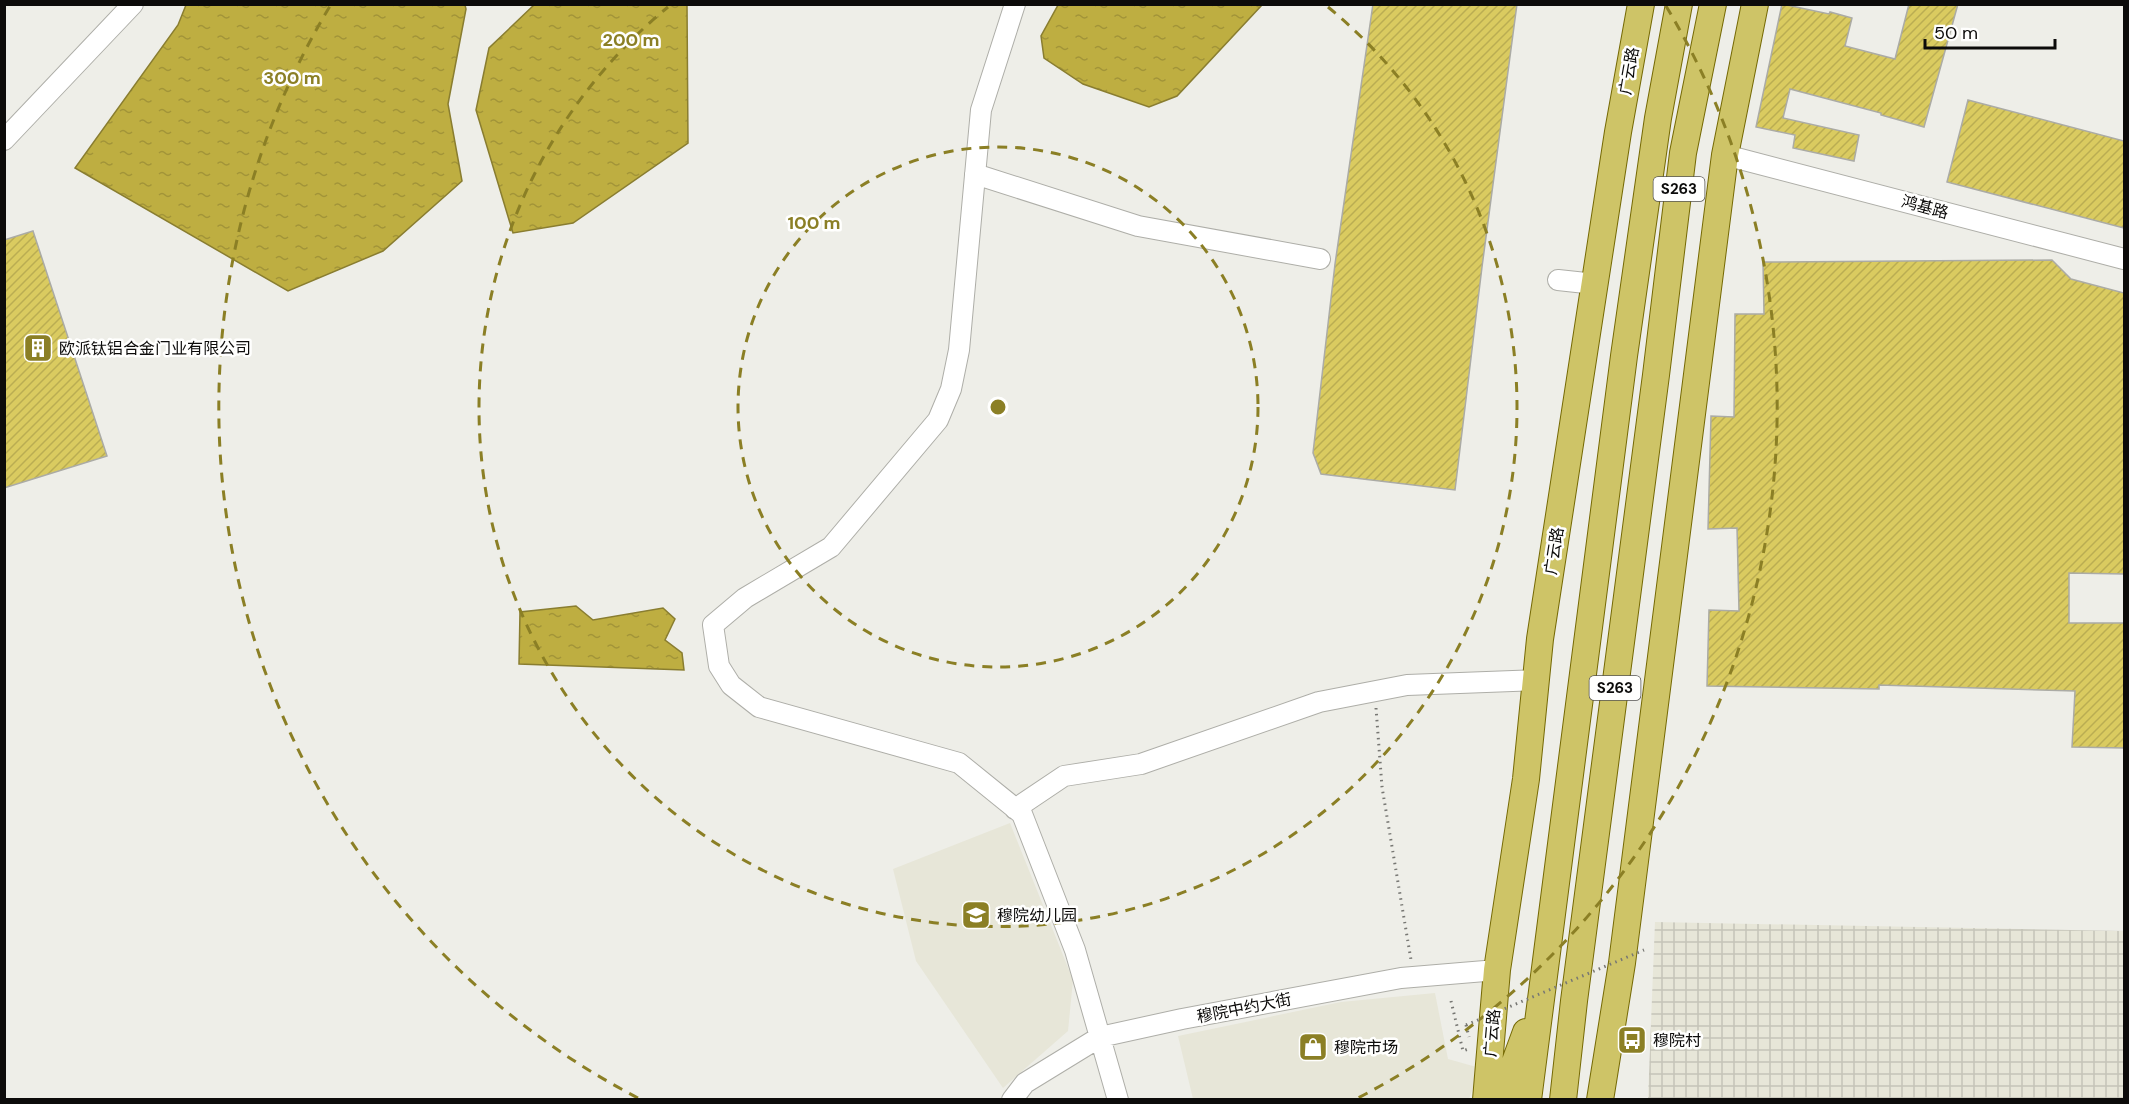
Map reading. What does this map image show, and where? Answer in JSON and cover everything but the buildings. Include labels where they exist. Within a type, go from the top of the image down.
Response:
[{"type":"main road","name":"广云路","points":[[1486,1100],[1497,970],[1526,779],[1540,639],[1618,132],[1641,4]]},
{"type":"main road","name":"S263","points":[[1528,1100],[1624,356],[1658,118],[1679,4]]},
{"type":"main road","name":"S263","points":[[1563,1100],[1683,153],[1713,4]]},
{"type":"main road","name":"S263","points":[[1601,1091],[1622,963],[1725,155],[1755,4]]},
{"type":"main road","points":[[1501,1100],[1543,981]]},
{"type":"main road","points":[[1574,1001],[1601,1091]]},
{"type":"street","points":[[4,140],[133,4]]},
{"type":"street","points":[[1015,4],[981,110],[959,350],[951,389],[938,420],[831,547],[745,598],[713,625],[719,666],[731,685],[759,707],[959,763],[1022,814],[1075,950],[1118,1100]]},
{"type":"street","name":"鸿基路","points":[[1725,155],[2124,259]]},
{"type":"street","points":[[975,174],[1138,226],[1320,259]]},
{"type":"street","points":[[1558,280],[1595,284]]},
{"type":"street","points":[[1015,809],[1064,776],[1141,764],[1319,702],[1407,685],[1536,680]]},
{"type":"street","name":"穆院中约大街","points":[[1012,1100],[1025,1083],[1100,1037],[1193,1017],[1414,977],[1497,970]]},
{"type":"path","points":[[1375,691],[1382,787],[1414,977]]},
{"type":"path","points":[[1470,1040],[1466,1025],[1644,950]]},
{"type":"path","points":[[1451,1001],[1463,1051],[1472,1048]]},
{"type":"shaded area","name":"穆院幼儿园","points":[[1010,823],[1073,980],[1068,1031],[1003,1088],[916,961],[893,869]]},
{"type":"shaded area","points":[[1655,922],[2124,931],[2124,1099],[1648,1099]]},
{"type":"shaded area","name":"穆院市场","points":[[1435,993],[1448,1059],[1480,1068],[1469,1099],[1193,1099],[1178,1036],[1341,1002]]},
{"type":"water","points":[[535,4],[687,5],[688,143],[573,223],[513,233],[476,110],[489,48]]},
{"type":"water","points":[[186,5],[465,5],[448,104],[462,181],[383,251],[288,291],[75,168],[178,25]]},
{"type":"water","points":[[1058,5],[1262,5],[1177,96],[1149,107],[1083,84],[1044,58],[1041,36]]},
{"type":"water","points":[[576,606],[593,620],[663,608],[675,619],[665,640],[682,653],[684,670],[519,664],[520,612]]},
{"type":"place","name":"欧派钛铝合金门业有限公司","points":[[38,348]]},
{"type":"place","name":"穆院幼儿园","points":[[976,915]]},
{"type":"place","name":"穆院村","points":[[1632,1040]]},
{"type":"place","name":"穆院市场","points":[[1313,1047]]}]
